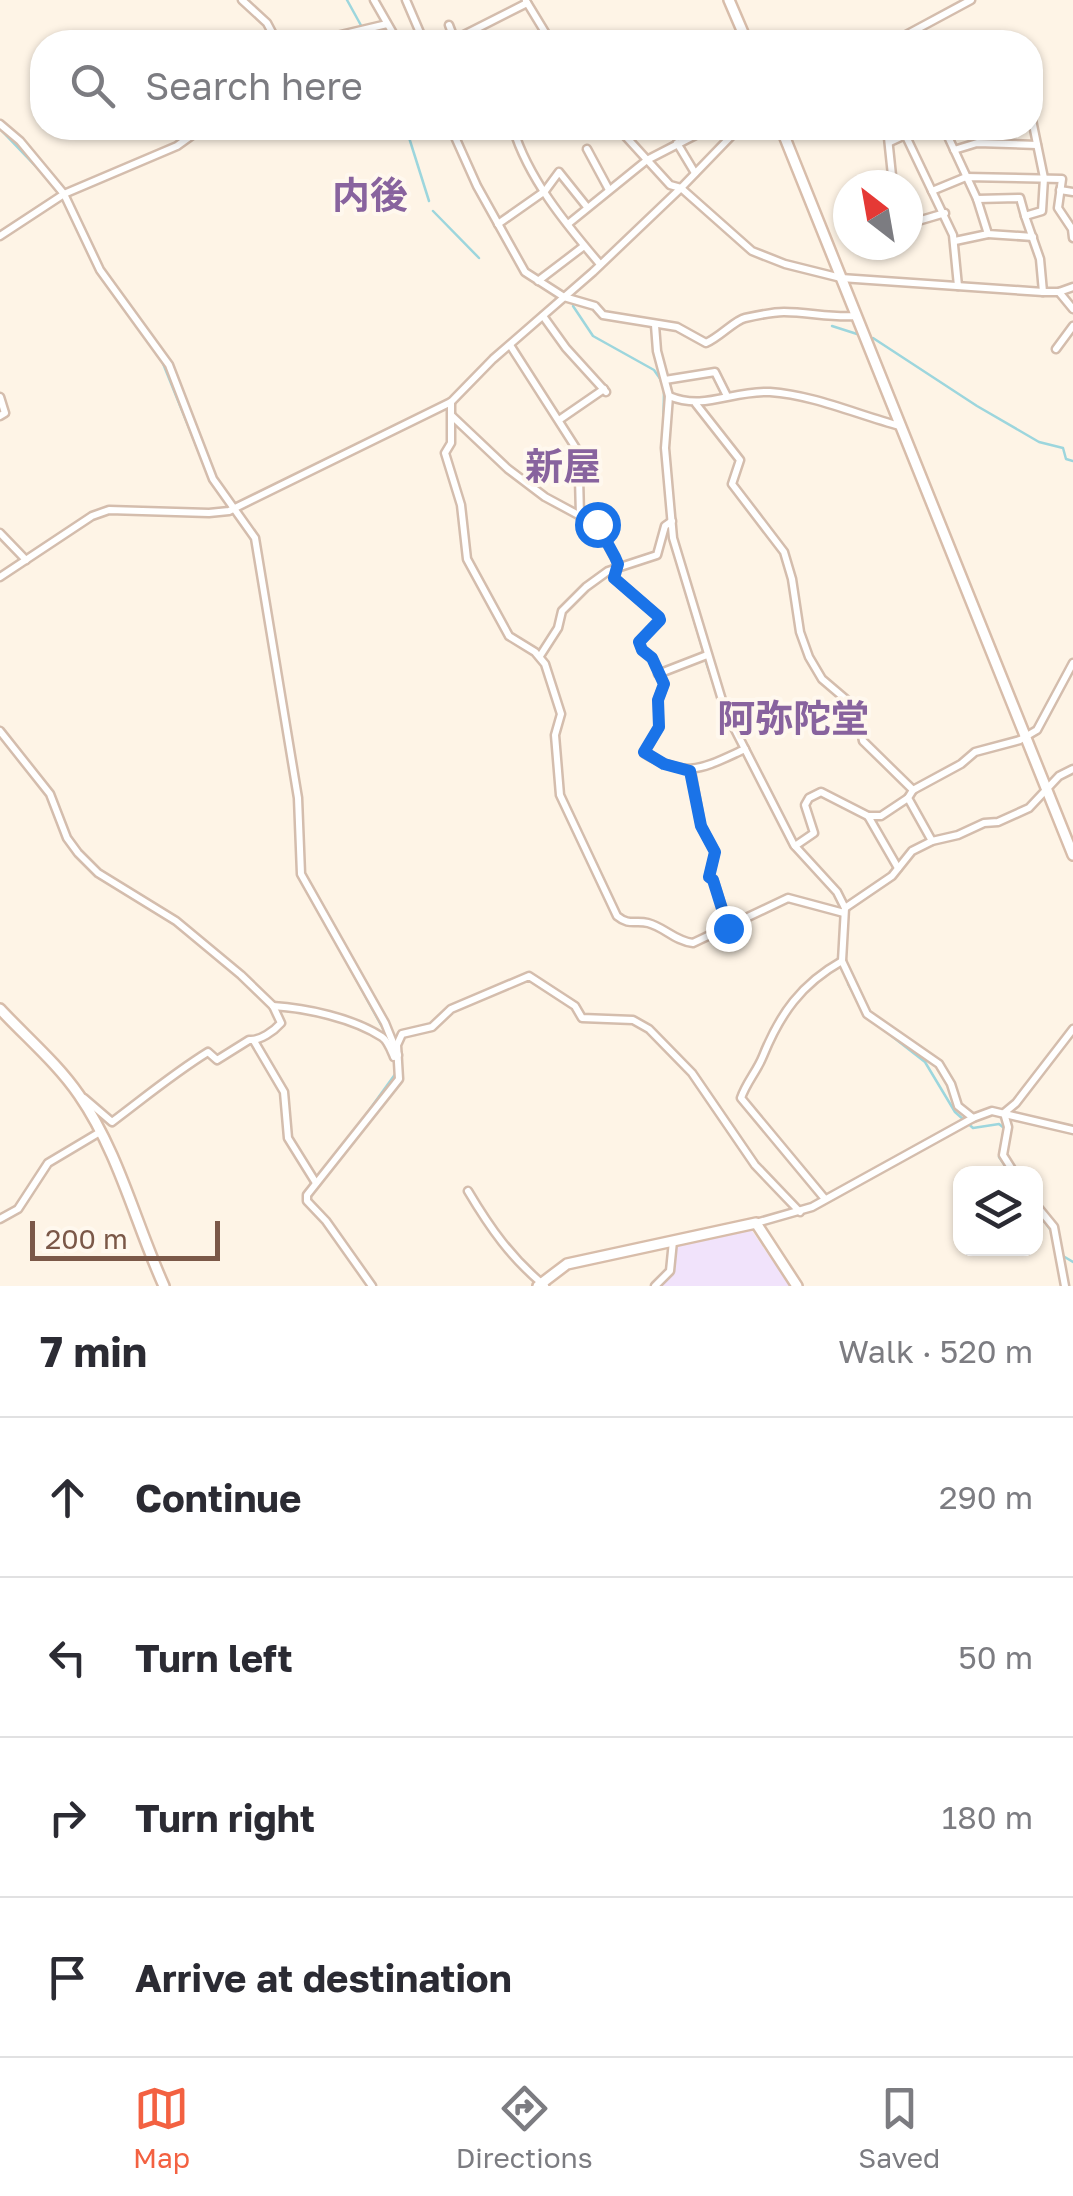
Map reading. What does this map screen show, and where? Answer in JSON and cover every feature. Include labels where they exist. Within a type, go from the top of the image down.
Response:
[{"type":"street","points":[[242,0],[271,30]]},
{"type":"street","points":[[374,0],[391,30]]},
{"type":"street","points":[[406,0],[419,30]]},
{"type":"street","points":[[729,0],[742,30]]},
{"type":"street","points":[[916,30],[971,0]]},
{"type":"street","points":[[475,30],[527,1],[544,30]]},
{"type":"street","points":[[361,30],[387,24]]},
{"type":"street","points":[[449,25],[451,30]]},
{"type":"street","points":[[0,124],[20,141],[64,194],[100,270],[168,365],[210,473],[255,538],[298,798],[301,874],[385,1023],[398,1055]]},
{"type":"street","points":[[0,236],[64,194],[185,140]]},
{"type":"street","points":[[456,140],[525,272],[564,297],[595,306],[604,315],[677,327],[706,343],[746,317],[781,312],[856,316]]},
{"type":"street","points":[[517,140],[545,191],[599,264]]},
{"type":"street","points":[[629,140],[670,185],[681,188],[752,250],[785,264],[841,278],[1043,292],[1073,287]]},
{"type":"street","points":[[568,224],[608,188],[684,140]]},
{"type":"street","points":[[0,577],[92,516],[109,510],[209,514],[232,509],[451,402],[728,140]]},
{"type":"street","points":[[787,140],[1073,855]]},
{"type":"street","points":[[890,170],[892,140]]},
{"type":"street","points":[[907,140],[945,213],[954,241],[958,286]]},
{"type":"street","points":[[949,140],[977,199],[988,234]]},
{"type":"street","points":[[1025,216],[1042,211],[1044,178],[1036,140]]},
{"type":"street","points":[[954,150],[978,143],[1037,145]]},
{"type":"street","points":[[676,144],[695,174]]},
{"type":"street","points":[[587,150],[608,188]]},
{"type":"street","points":[[498,224],[545,191],[558,172],[587,206]]},
{"type":"street","points":[[932,191],[966,177],[1062,179],[1058,208],[1072,228],[1073,238]]},
{"type":"street","points":[[1060,190],[1073,192]]},
{"type":"street","points":[[977,199],[1020,198],[1040,259],[1043,292]]},
{"type":"street","points":[[923,219],[945,213]]},
{"type":"street","points":[[954,241],[988,234],[1032,237]]},
{"type":"street","points":[[538,281],[584,246]]},
{"type":"street","points":[[1060,292],[1073,309]]},
{"type":"street","points":[[543,316],[605,390],[559,420]]},
{"type":"street","points":[[655,325],[657,351],[669,396],[665,448],[677,556],[725,710],[795,846],[838,892],[844,910],[842,961],[867,1014],[939,1064],[958,1106],[974,1118]]},
{"type":"street","points":[[1056,349],[1073,326]]},
{"type":"street","points":[[510,346],[582,459],[578,477],[580,516]]},
{"type":"street","points":[[666,380],[715,372],[727,396]]},
{"type":"street","points":[[669,396],[696,404],[749,391],[774,392],[902,426]]},
{"type":"street","points":[[0,397],[4,413],[0,416]]},
{"type":"street","points":[[451,402],[451,443],[445,453],[461,505],[467,559],[509,636],[540,656],[561,714],[555,735],[564,806],[582,838],[606,898],[617,916],[628,923],[652,924],[682,942],[693,944],[793,898],[844,910],[892,876],[912,852],[932,841],[1030,808],[1073,769]]},
{"type":"street","points":[[696,404],[740,460],[732,484],[784,552],[809,658],[822,679],[856,708],[863,741],[913,790]]},
{"type":"street","points":[[452,416],[508,469],[545,497],[597,524],[618,564],[614,578],[659,617],[639,642],[664,684],[658,700],[660,722],[644,752],[664,764],[690,771],[745,749]]},
{"type":"street","points":[[540,656],[572,600],[598,576],[657,555],[665,526],[672,521]]},
{"type":"street","points":[[0,533],[26,560]]},
{"type":"street","points":[[658,674],[708,656]]},
{"type":"street","points":[[795,846],[814,833],[805,805],[821,792],[868,816],[881,816],[908,798],[913,790],[976,752],[1026,738],[1036,730],[1073,663]]},
{"type":"street","points":[[0,731],[50,794],[66,838],[78,853],[98,872],[176,921],[242,974],[273,1006],[280,1023],[274,1031],[217,1060],[208,1052],[112,1122],[78,1095],[0,1009]]},
{"type":"street","points":[[690,771],[701,826],[715,852],[709,877],[728,928]]},
{"type":"street","points":[[908,798],[932,841]]},
{"type":"street","points":[[868,816],[898,868]]},
{"type":"street","points":[[825,1199],[741,1098],[790,1002],[842,961]]},
{"type":"street","points":[[372,1286],[307,1201],[314,1181],[399,1078],[397,1044],[402,1034],[432,1027],[451,1010],[533,976],[575,1006],[582,1018],[638,1020],[692,1072],[755,1165],[800,1212]]},
{"type":"street","points":[[273,1006],[305,1009],[370,1032],[385,1038],[394,1057],[398,1055]]},
{"type":"street","points":[[1004,1113],[1073,1029]]},
{"type":"street","points":[[254,1041],[284,1092],[288,1138],[314,1181]]},
{"type":"street","points":[[78,1095],[116,1164],[164,1286]]},
{"type":"street","points":[[468,1190],[506,1250],[541,1285],[567,1264],[800,1212],[992,1112],[1073,1130]]},
{"type":"street","points":[[1004,1113],[1008,1127],[1003,1155],[1010,1166]]},
{"type":"street","points":[[0,1220],[18,1209],[48,1162],[100,1132]]},
{"type":"street","points":[[1043,1214],[1054,1227],[1065,1286]]},
{"type":"street","points":[[756,1223],[796,1286]]},
{"type":"street","points":[[655,1286],[670,1272],[674,1240]]},
{"type":"shaded area","points":[[750,1228],[790,1286],[659,1286],[674,1271],[676,1246],[680,1242]]},
{"type":"waterway","points":[[347,0],[363,29]]},
{"type":"waterway","points":[[0,129],[44,175]]},
{"type":"waterway","points":[[410,140],[429,201]]},
{"type":"waterway","points":[[433,211],[479,258]]},
{"type":"waterway","points":[[98,272],[122,306]]},
{"type":"waterway","points":[[523,273],[557,297]]},
{"type":"waterway","points":[[573,306],[593,336],[654,370],[661,380]]},
{"type":"waterway","points":[[832,326],[857,334]]},
{"type":"waterway","points":[[139,328],[158,354]]},
{"type":"waterway","points":[[873,338],[1039,442],[1063,448],[1066,459],[1073,461]]},
{"type":"waterway","points":[[162,361],[204,465]]},
{"type":"waterway","points":[[663,439],[664,392]]},
{"type":"waterway","points":[[246,530],[254,545]]},
{"type":"waterway","points":[[671,543],[704,654]]},
{"type":"waterway","points":[[258,578],[286,743]]},
{"type":"waterway","points":[[705,659],[719,700]]},
{"type":"waterway","points":[[762,790],[790,845]]},
{"type":"waterway","points":[[296,825],[298,871]]},
{"type":"waterway","points":[[308,892],[386,1034]]},
{"type":"waterway","points":[[848,984],[862,1009]]},
{"type":"waterway","points":[[866,1016],[925,1062],[955,1112],[973,1128],[999,1124],[1004,1128],[999,1157],[1005,1166]]},
{"type":"waterway","points":[[357,1127],[396,1073]]},
{"type":"waterway","points":[[316,1178],[349,1137]]},
{"type":"waterway","points":[[1043,1220],[1052,1232]]},
{"type":"waterway","points":[[1063,1256],[1073,1262]]},
{"type":"district","name":"内後","points":[[370,194]]},
{"type":"district","name":"新屋","points":[[563,465]]},
{"type":"district","name":"阿弥陀堂","points":[[793,717]]},
{"type":"route","points":[[597,524],[618,564],[614,578],[660,620],[639,642],[664,684],[658,700],[659,727],[644,752],[664,764],[690,771],[701,826],[715,852],[709,877],[728,928]]}]
